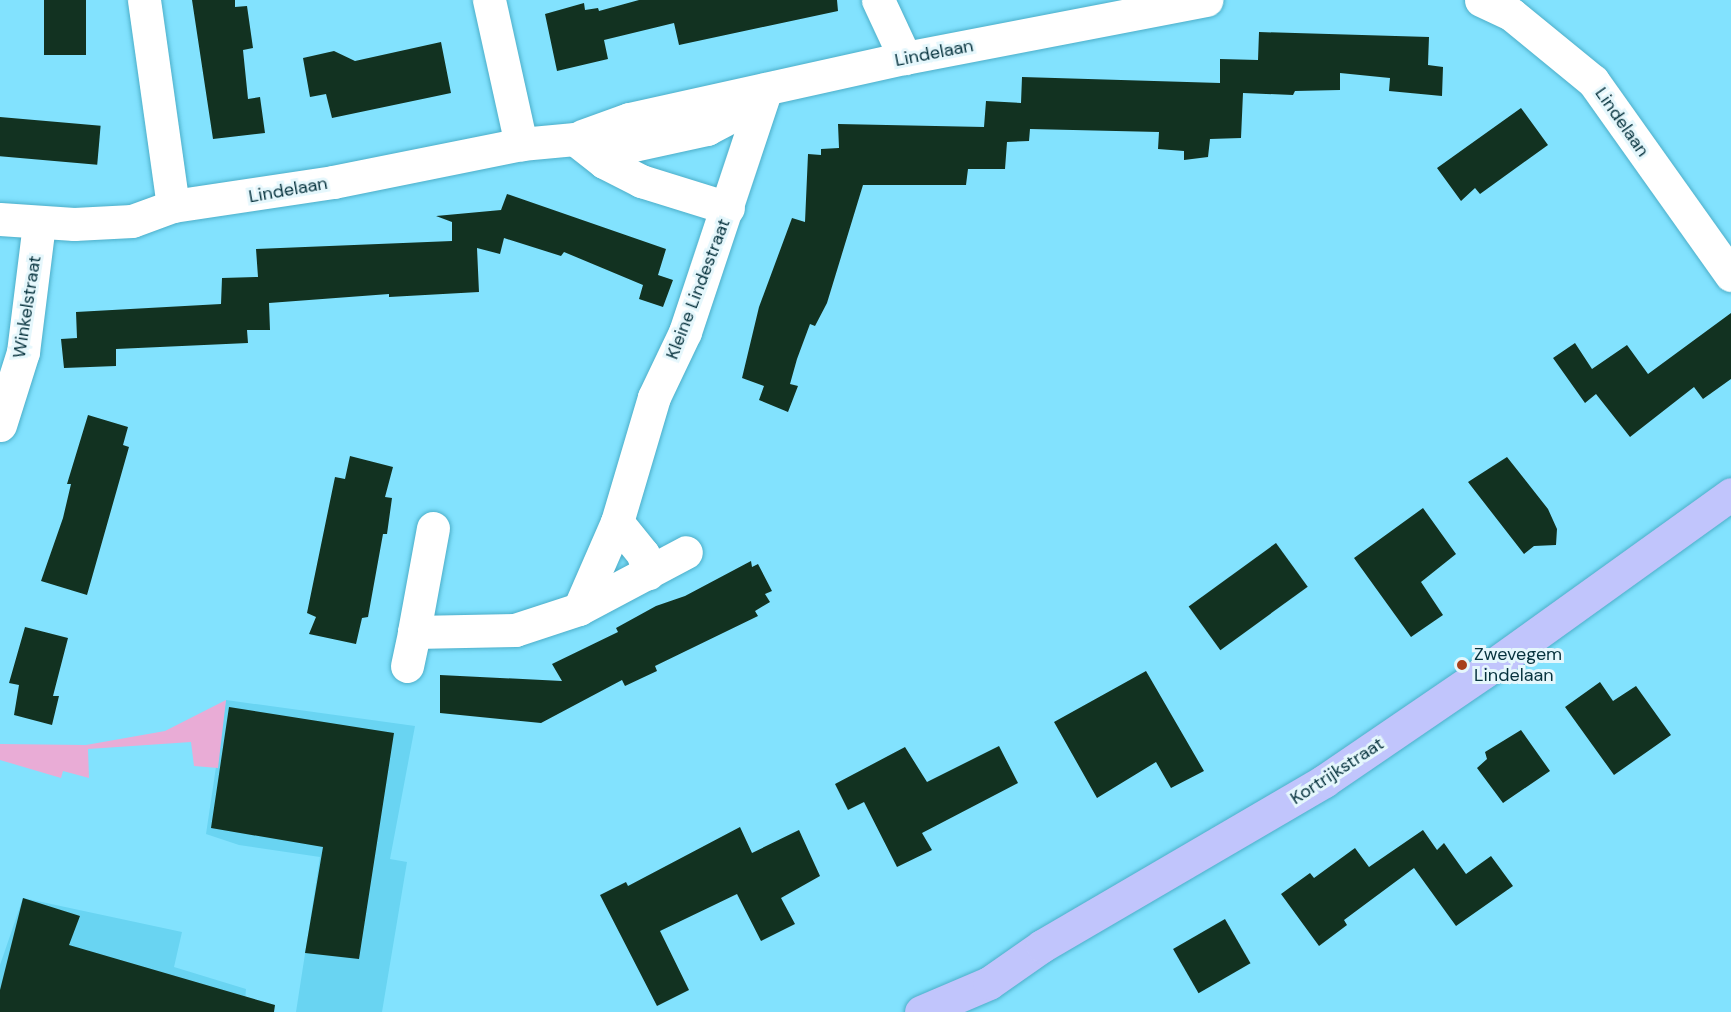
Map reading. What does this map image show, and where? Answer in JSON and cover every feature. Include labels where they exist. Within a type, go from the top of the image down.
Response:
[{"type":"main road","name":"Kortrijkstraat","points":[[921,1012],[969,1004],[1042,946],[1146,883],[1212,850],[1353,762],[1731,494]]},
{"type":"street","points":[[144,0],[173,206]]},
{"type":"street","points":[[489,0],[521,144]]},
{"type":"street","points":[[878,0],[905,58]]},
{"type":"street","name":"Lindelaan","points":[[0,219],[39,223],[132,221],[173,206],[258,196],[521,144],[575,139],[634,145],[707,129],[739,112],[766,89],[1101,10],[1206,0]]},
{"type":"street","name":"Lindelaan","points":[[1481,0],[1511,14],[1593,81],[1731,275]]},
{"type":"street","name":"Kleine Lindestraat","points":[[579,609],[617,522],[654,397],[685,332],[729,208],[766,89]]},
{"type":"street","points":[[575,139],[604,162],[641,181],[729,208]]},
{"type":"street","name":"Winkelstraat","points":[[0,425],[23,352],[39,223]]},
{"type":"street","points":[[617,522],[643,554],[648,573]]},
{"type":"street","points":[[407,666],[434,528]]},
{"type":"street","points":[[414,632],[514,630],[579,609],[686,552]]},
{"type":"shaded area","points":[[226,700],[415,726],[390,859],[407,862],[382,1012],[296,1012],[320,857],[239,845],[206,834]]},
{"type":"shaded area","points":[[226,700],[218,768],[194,766],[191,742],[88,749],[89,778],[63,771],[61,778],[0,760],[0,744],[86,745],[165,731]]},
{"type":"shaded area","points":[[23,898],[182,932],[174,967],[246,989],[244,1012],[0,1012],[0,965]]},
{"type":"building","points":[[44,0],[86,0],[86,55],[44,55]]},
{"type":"building","points":[[192,0],[235,0],[235,7],[247,6],[253,48],[243,50],[248,99],[260,97],[265,133],[213,139]]},
{"type":"building","points":[[639,0],[837,0],[838,11],[679,45],[674,23],[604,40],[608,59],[557,71],[545,14],[584,3],[585,10],[598,8],[599,11]]},
{"type":"building","points":[[1259,32],[1429,37],[1428,65],[1443,67],[1442,96],[1389,91],[1390,78],[1340,73],[1340,90],[1295,91],[1293,95],[1243,93],[1241,138],[1210,139],[1208,157],[1184,160],[1184,151],[1158,149],[1159,132],[1030,129],[1029,141],[1007,142],[1005,169],[968,169],[966,185],[863,185],[827,303],[815,326],[810,324],[797,359],[790,384],[798,386],[788,412],[759,400],[764,386],[742,378],[759,307],[792,218],[805,222],[808,154],[821,155],[821,149],[839,148],[838,124],[984,127],[986,101],[1021,103],[1022,77],[1220,83],[1220,59],[1258,60]]},
{"type":"building","points":[[441,42],[451,93],[332,118],[326,94],[310,97],[303,58],[334,51],[355,61]]},
{"type":"building","points":[[1521,108],[1548,145],[1480,194],[1475,188],[1461,201],[1437,168]]},
{"type":"building","points":[[0,117],[101,126],[97,165],[0,156]]},
{"type":"building","points":[[507,194],[666,249],[658,275],[673,280],[663,307],[639,299],[643,285],[564,252],[561,256],[504,238],[500,254],[477,248],[479,292],[389,297],[389,294],[269,303],[270,330],[247,330],[248,343],[116,349],[116,366],[64,368],[61,339],[77,338],[76,312],[221,304],[222,278],[258,277],[256,249],[452,241],[452,222],[436,216],[501,210]]},
{"type":"building","points":[[1731,313],[1731,379],[1703,399],[1694,387],[1630,437],[1596,394],[1585,403],[1553,358],[1575,343],[1592,369],[1627,345],[1648,374]]},
{"type":"building","points":[[88,415],[128,427],[123,445],[129,447],[87,595],[41,581],[63,518],[71,484],[67,484]]},
{"type":"building","points":[[350,456],[393,467],[385,497],[392,498],[387,534],[383,534],[368,617],[362,618],[356,644],[309,634],[316,617],[307,613],[335,477],[345,479]]},
{"type":"building","points":[[1507,457],[1548,509],[1557,529],[1556,545],[1534,546],[1524,554],[1468,482]]},
{"type":"building","points":[[1423,508],[1456,554],[1421,582],[1443,615],[1411,637],[1354,558]]},
{"type":"building","points":[[1276,543],[1308,587],[1220,650],[1189,606]]},
{"type":"building","points":[[751,561],[752,567],[758,564],[772,591],[765,594],[770,602],[755,611],[758,616],[655,666],[657,671],[625,686],[622,680],[541,723],[440,713],[440,675],[562,681],[552,664],[618,632],[616,628],[656,606],[685,596]]},
{"type":"building","points":[[25,627],[68,638],[53,696],[59,696],[52,725],[14,715],[19,685],[9,683]]},
{"type":"building","points":[[1146,671],[1204,771],[1171,788],[1156,762],[1097,798],[1054,722]]},
{"type":"building","points":[[1600,682],[1613,701],[1636,686],[1671,735],[1614,775],[1565,707]]},
{"type":"building","points":[[229,707],[394,733],[359,959],[305,953],[323,847],[211,828]]},
{"type":"building","points":[[1521,730],[1550,771],[1503,803],[1477,768],[1487,759],[1485,752]]},
{"type":"building","points":[[999,746],[1018,783],[922,833],[932,850],[897,867],[864,802],[848,810],[835,784],[905,747],[927,782]]},
{"type":"building","points":[[740,827],[752,853],[799,830],[820,876],[781,898],[795,924],[761,941],[737,894],[660,931],[689,990],[657,1006],[600,895],[626,882],[628,886]]},
{"type":"building","points":[[1423,830],[1437,850],[1444,843],[1466,874],[1491,856],[1513,886],[1456,926],[1414,868],[1344,920],[1347,925],[1319,946],[1281,894],[1310,873],[1314,878],[1355,848],[1369,867]]},
{"type":"building","points":[[23,898],[80,916],[69,945],[275,1005],[274,1012],[0,1012],[0,990]]},
{"type":"building","points":[[1225,919],[1250,963],[1199,993],[1173,949]]},
{"type":"place","name":"Zwevegem Lindelaan","points":[[1462,665]]}]
